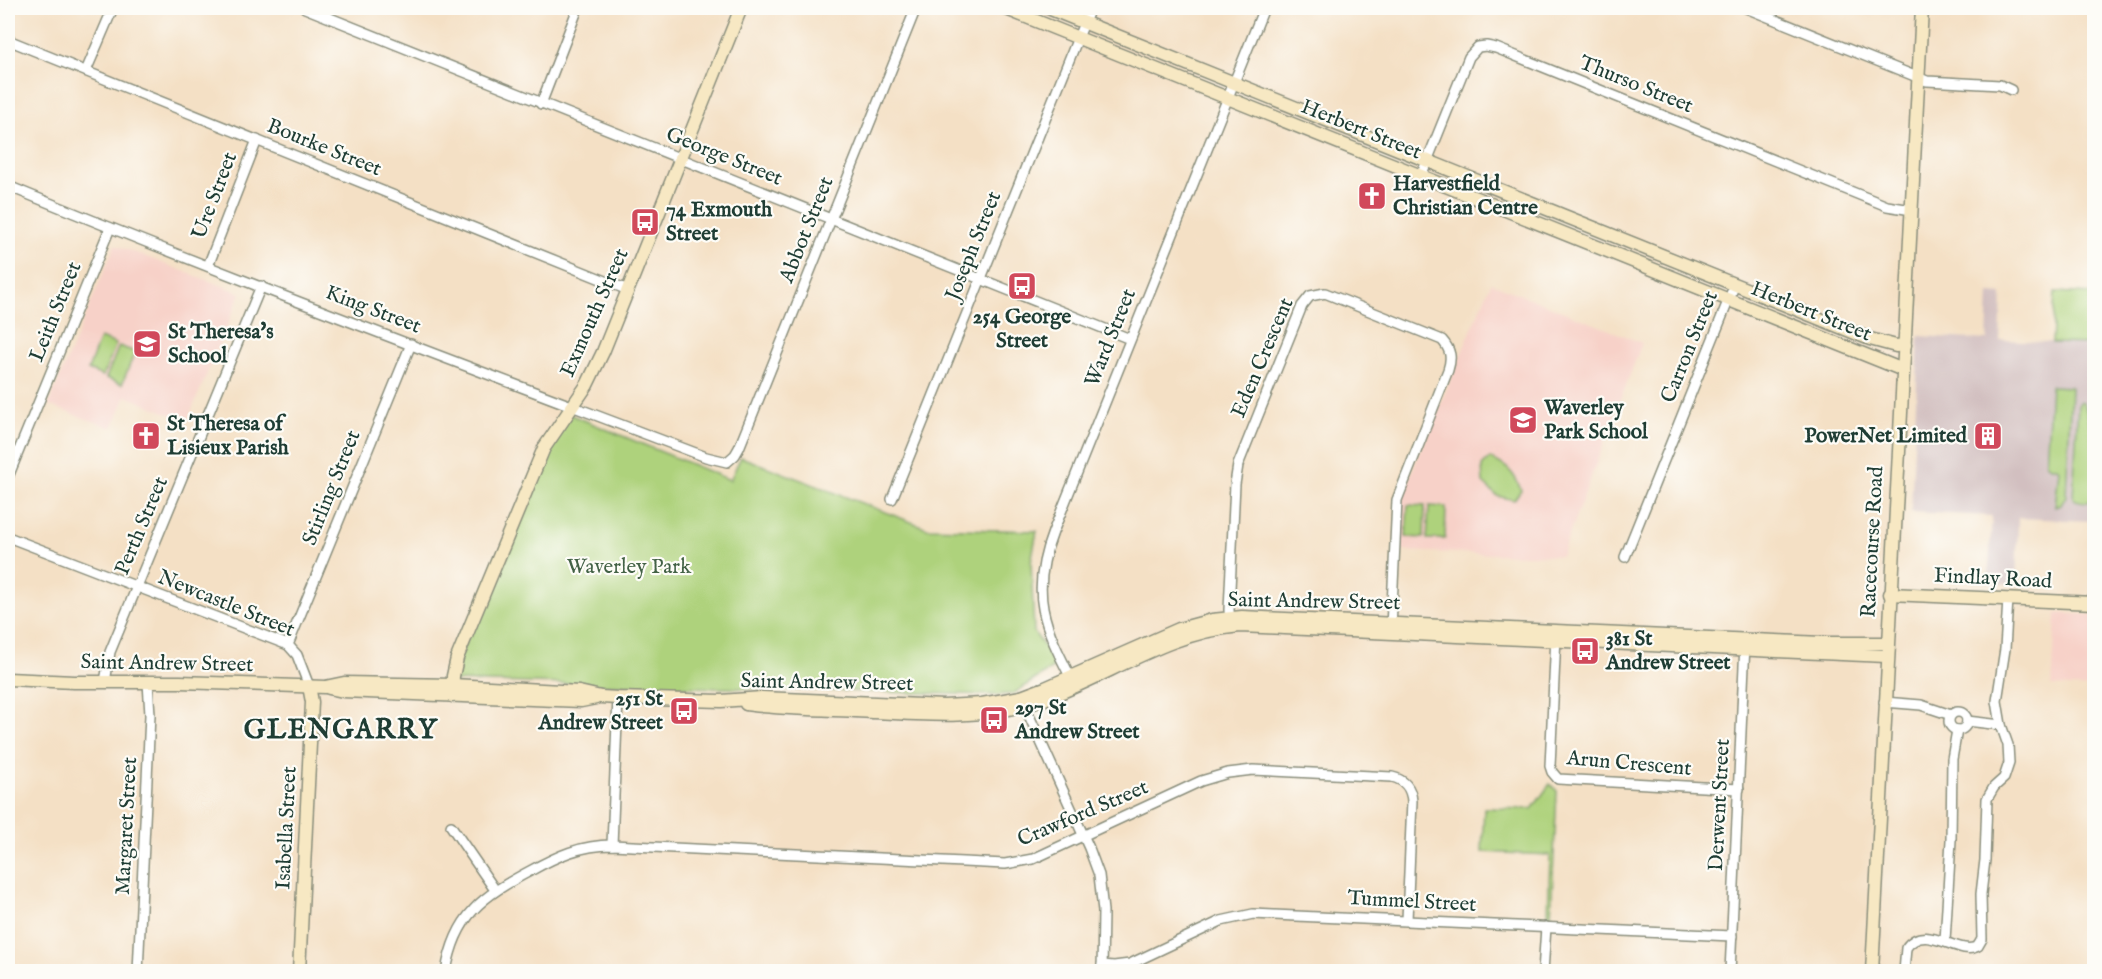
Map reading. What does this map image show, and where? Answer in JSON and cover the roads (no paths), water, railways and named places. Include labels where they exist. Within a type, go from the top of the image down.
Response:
[{"type":"street","points":[[86,71],[112,8]]},
{"type":"street","name":"George Street","points":[[305,8],[1130,339]]},
{"type":"street","points":[[541,104],[578,8]]},
{"type":"street","name":"Exmouth Street","points":[[453,691],[454,668],[459,652],[535,467],[551,436],[595,369],[741,8]]},
{"type":"street","name":"Abbot Street","points":[[727,462],[739,448],[916,8]]},
{"type":"street","name":"Herbert Street","points":[[1004,8],[1903,370]]},
{"type":"street","name":"Herbert Street","points":[[1048,8],[1870,339],[1896,346],[1905,345]]},
{"type":"street","name":"Joseph Street","points":[[892,499],[1090,8]]},
{"type":"street","name":"Ward Street","points":[[1073,682],[1044,618],[1040,585],[1043,561],[1264,8]]},
{"type":"street","points":[[1746,8],[1927,81],[2000,85],[2011,90]]},
{"type":"street","name":"Racecourse Road","points":[[1872,972],[1884,702],[1922,8]]},
{"type":"street","name":"Bourke Street","points":[[8,40],[628,290]]},
{"type":"street","name":"Thurso Street","points":[[1421,176],[1469,57],[1478,47],[1486,46],[1496,48],[1887,206],[1912,210]]},
{"type":"street","name":"Ure Street","points":[[208,266],[257,140]]},
{"type":"street","name":"King Street","points":[[8,186],[110,228],[572,406],[706,457],[727,462]]},
{"type":"street","points":[[1578,238],[1584,223]]},
{"type":"street","name":"Leith Street","points":[[8,477],[110,228]]},
{"type":"street","name":"Carron Street","points":[[1625,557],[1735,284]]},
{"type":"street","name":"Perth Street","points":[[105,682],[108,657],[261,286]]},
{"type":"street","name":"Eden Crescent","points":[[1230,622],[1235,484],[1238,465],[1302,306],[1310,296],[1325,293],[1442,340],[1451,358],[1397,500],[1391,627]]},
{"type":"street","name":"Stirling Street","points":[[288,645],[411,344]]},
{"type":"street","name":"Newcastle Street","points":[[8,537],[288,645],[297,655],[309,686]]},
{"type":"street","name":"Findlay Road","points":[[1890,594],[2094,603]]},
{"type":"street","points":[[1904,972],[1904,954],[1909,944],[1920,938],[1945,940],[1970,950],[1978,946],[1982,939],[1981,894],[1985,860],[1987,799],[1994,787],[2004,778],[2009,763],[2008,745],[2001,725],[1997,701],[2005,649],[2008,599]]},
{"type":"street","name":"Saint Andrew Street","points":[[8,679],[309,686],[343,691],[579,692],[618,698],[721,701],[762,698],[944,706],[1022,701],[1073,682],[1179,629],[1256,616],[1391,627],[1887,650]]},
{"type":"street","name":"Arun Crescent","points":[[1556,635],[1550,766],[1558,779],[1739,789]]},
{"type":"street","name":"Derwent Street","points":[[1730,972],[1745,644]]},
{"type":"street","name":"Margaret Street","points":[[138,972],[150,715],[148,682]]},
{"type":"street","name":"Isabella Street","points":[[299,972],[312,702],[309,686]]},
{"type":"street","points":[[612,845],[618,698]]},
{"type":"street","points":[[1022,701],[1095,860],[1102,893],[1104,931],[1102,968]]},
{"type":"street","points":[[1884,702],[1921,705],[1951,715],[1960,712],[1966,716],[1968,721]]},
{"type":"street","points":[[1951,715],[1951,726],[1957,730]]},
{"type":"street","points":[[1968,721],[1977,720],[2001,725]]},
{"type":"street","points":[[1957,730],[1965,727],[1968,721]]},
{"type":"street","points":[[1945,940],[1951,840],[1952,759],[1957,730]]},
{"type":"street","name":"Crawford Street","points":[[446,972],[450,950],[460,928],[474,909],[495,890],[564,853],[587,846],[612,845],[998,864],[1034,859],[1202,782],[1240,770],[1400,779],[1409,788],[1412,801],[1407,920]]},
{"type":"street","points":[[451,826],[495,890]]},
{"type":"street","name":"Tummel Street","points":[[1102,968],[1130,964],[1221,921],[1243,915],[1274,914],[1732,936]]},
{"type":"street","points":[[1544,972],[1546,927]]},
{"type":"place","name":"Harvestfield Christian Centre","points":[[1372,196]]},
{"type":"place","name":"74 Exmouth Street","points":[[645,222]]},
{"type":"place","name":"254 George Street","points":[[1022,286]]},
{"type":"place","name":"St Theresa's School","points":[[147,344]]},
{"type":"place","name":"Waverley Park School","points":[[1523,420]]},
{"type":"place","name":"St Theresa of Lisieux Parish","points":[[146,436]]},
{"type":"place","name":"PowerNet Limited","points":[[1988,436]]},
{"type":"place","name":"381 St Andrew Street","points":[[1585,651]]},
{"type":"place","name":"251 St Andrew Street","points":[[684,711]]},
{"type":"place","name":"297 St Andrew Street","points":[[994,720]]},
{"type":"district","name":"GLENGARRY","points":[[341,731]]},
{"type":"park label","name":"Waverley Park","points":[[629,567]]}]
